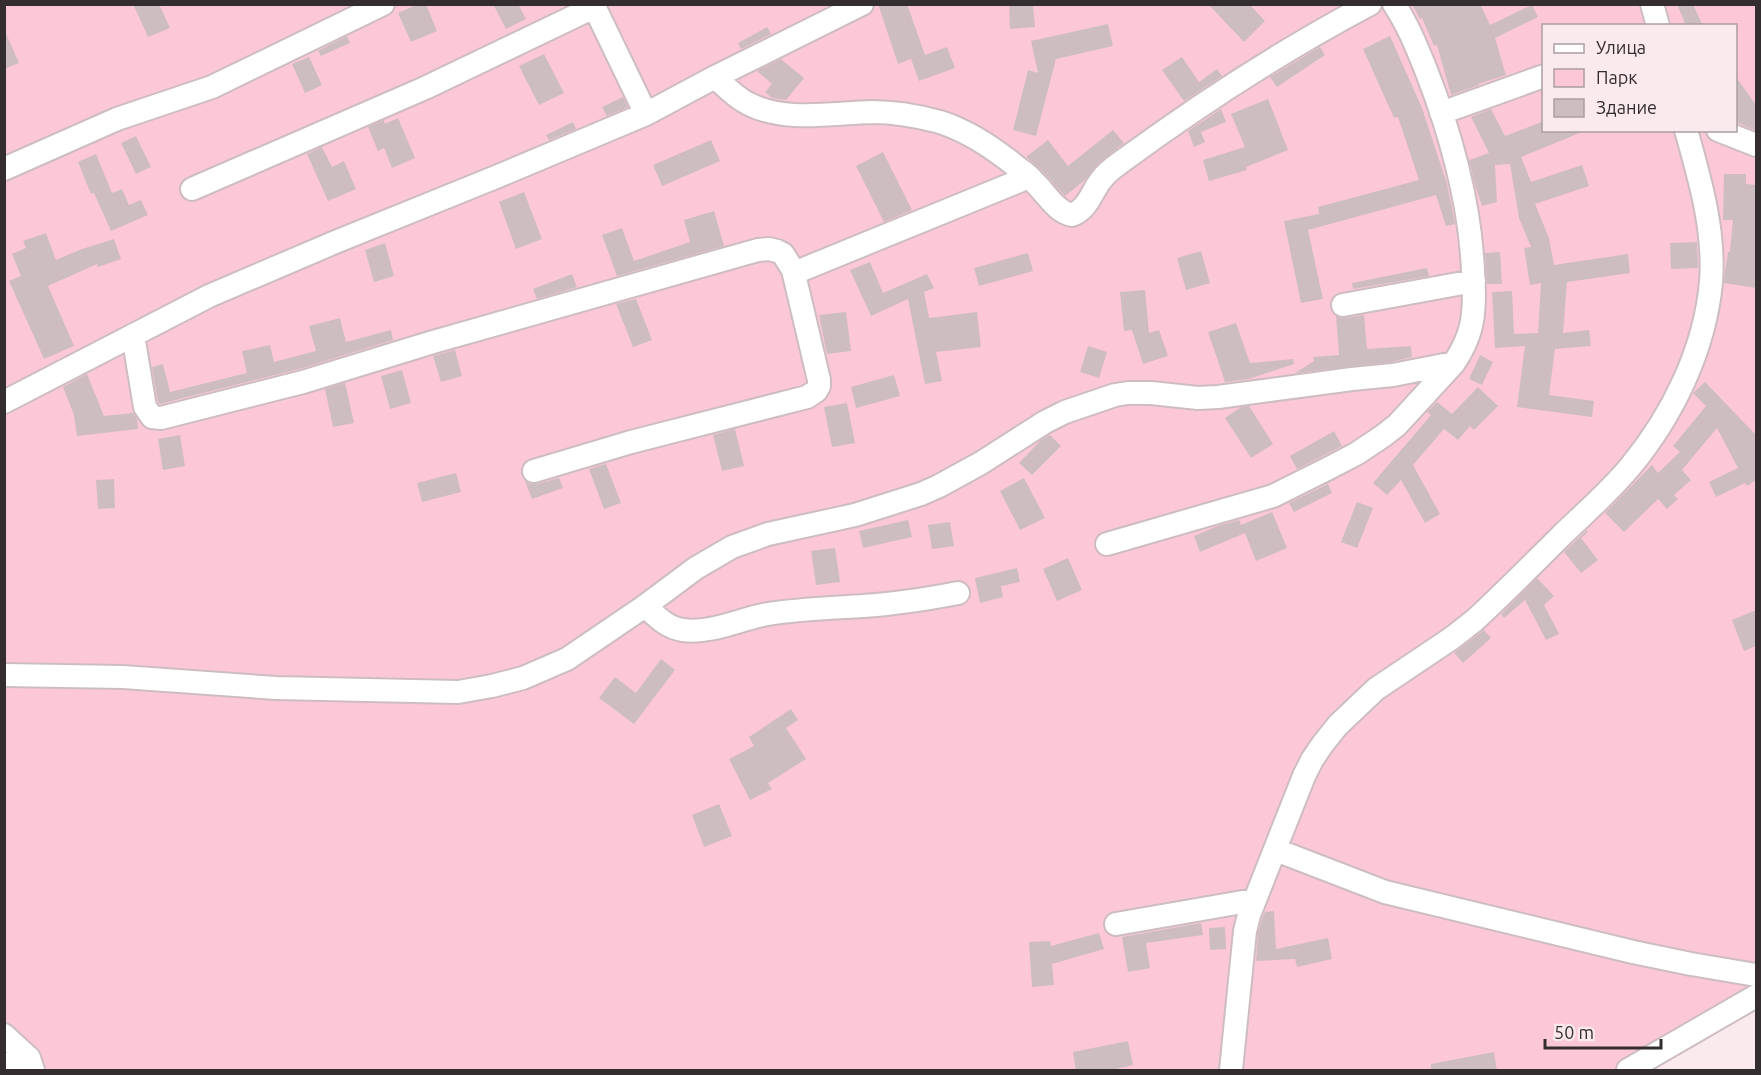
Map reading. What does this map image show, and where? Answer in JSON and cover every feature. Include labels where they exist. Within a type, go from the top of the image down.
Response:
[{"type":"street","points":[[6,163],[117,119],[212,87],[383,4]]},
{"type":"street","points":[[4,402],[234,285],[645,114],[862,4]]},
{"type":"street","points":[[716,77],[742,100],[772,112],[800,114],[875,112],[923,117],[946,124],[985,144],[1029,177],[1061,211],[1072,215],[1078,213],[1087,204],[1099,182],[1120,162],[1254,72],[1323,29],[1370,4]]},
{"type":"street","points":[[1107,544],[1273,496],[1338,464],[1372,444],[1390,430],[1454,363],[1467,340],[1472,324],[1474,281],[1471,236],[1462,188],[1441,113],[1412,36],[1394,4]]},
{"type":"street","points":[[1652,4],[1657,24]]},
{"type":"street","points":[[192,189],[425,88],[594,6],[645,114]]},
{"type":"street","points":[[1441,113],[1542,77]]},
{"type":"street","points":[[1231,1071],[1245,931],[1254,900],[1312,760],[1338,725],[1376,688],[1452,638],[1475,620],[1619,480],[1644,450],[1684,382],[1704,323],[1711,282],[1707,210],[1687,132]]},
{"type":"street","points":[[1723,132],[1756,145]]},
{"type":"street","points":[[794,273],[1029,177]]},
{"type":"street","points":[[134,335],[145,407],[152,417],[161,418],[303,382],[433,342],[758,250],[769,249],[783,254],[794,273],[819,380],[819,386],[812,394],[631,442],[534,471]]},
{"type":"street","points":[[1343,305],[1474,281]]},
{"type":"street","points":[[4,675],[123,677],[276,688],[458,692],[492,686],[523,678],[559,662],[645,606],[696,568],[732,547],[768,534],[855,515],[921,494],[981,463],[1055,417],[1115,395],[1140,392],[1198,398],[1218,397],[1402,374],[1454,363]]},
{"type":"street","points":[[645,606],[662,622],[679,630],[696,631],[766,615],[912,601],[958,593]]},
{"type":"street","points":[[1276,850],[1385,892],[1633,952],[1756,975]]},
{"type":"street","points":[[1116,924],[1254,900]]},
{"type":"street","points":[[1628,1071],[1756,996]]},
{"type":"street","points":[[4,1035],[31,1064]]},
{"type":"street","points":[[4,1064],[31,1064]]},
{"type":"green space","points":[[5,5],[1756,5],[1756,1001],[1629,1070],[5,1070]]},
{"type":"building","points":[[133,4],[159,4],[170,28],[148,37]]},
{"type":"building","points":[[418,4],[426,4],[437,31],[411,42],[398,13]]},
{"type":"building","points":[[493,4],[518,4],[526,19],[506,29]]},
{"type":"building","points":[[878,4],[907,4],[925,55],[947,47],[955,68],[919,81],[911,59],[898,64]]},
{"type":"building","points":[[1009,4],[1033,4],[1035,27],[1010,29]]},
{"type":"building","points":[[1208,4],[1249,4],[1265,21],[1244,42]]},
{"type":"building","points":[[1412,4],[1480,4],[1490,25],[1532,5],[1538,17],[1495,38],[1506,75],[1451,95],[1437,45],[1434,46],[1422,18],[1420,19]]},
{"type":"building","points":[[1677,4],[1693,4],[1702,24],[1685,24]]},
{"type":"building","points":[[1108,24],[1113,46],[1056,59],[1036,136],[1013,130],[1028,70],[1038,73],[1031,41]]},
{"type":"building","points":[[767,27],[771,34],[741,49],[738,43]]},
{"type":"building","points":[[4,29],[19,63],[4,69]]},
{"type":"building","points":[[347,36],[350,43],[321,56],[318,51]]},
{"type":"building","points":[[1390,36],[1422,108],[1447,184],[1455,224],[1446,226],[1436,195],[1308,230],[1323,299],[1301,303],[1284,221],[1319,214],[1318,207],[1419,180],[1398,117],[1394,118],[1363,49]]},
{"type":"building","points":[[1320,47],[1325,55],[1277,87],[1270,77]]},
{"type":"building","points":[[544,54],[564,93],[539,105],[519,66]]},
{"type":"building","points":[[309,57],[322,85],[305,93],[292,64]]},
{"type":"building","points":[[1182,57],[1199,82],[1217,69],[1222,76],[1184,101],[1162,70]]},
{"type":"building","points":[[781,59],[804,78],[786,100],[772,98],[765,92],[772,84],[757,71]]},
{"type":"building","points":[[1737,78],[1756,105],[1756,131],[1737,122]]},
{"type":"building","points":[[623,97],[628,107],[607,116],[602,107]]},
{"type":"building","points":[[1268,99],[1288,150],[1246,167],[1247,170],[1209,181],[1203,160],[1245,147],[1231,114]]},
{"type":"building","points":[[1221,109],[1226,122],[1201,132],[1205,142],[1194,147],[1188,131]]},
{"type":"building","points":[[1491,109],[1505,136],[1542,122],[1542,132],[1582,132],[1521,157],[1531,182],[1582,165],[1589,186],[1535,204],[1549,238],[1554,265],[1628,254],[1630,273],[1567,282],[1563,333],[1589,330],[1591,346],[1555,349],[1549,395],[1594,401],[1592,417],[1517,407],[1525,346],[1495,348],[1492,292],[1512,291],[1514,334],[1538,333],[1541,283],[1530,285],[1524,248],[1531,247],[1519,218],[1510,164],[1495,165],[1497,202],[1482,206],[1469,160],[1489,153],[1471,117]]},
{"type":"building","points":[[398,118],[415,158],[392,168],[384,148],[378,151],[368,127],[384,120],[385,124]]},
{"type":"building","points":[[573,122],[576,129],[549,140],[546,135]]},
{"type":"building","points":[[1113,130],[1124,143],[1099,163],[1084,181],[1065,196],[1026,157],[1048,140],[1068,166]]},
{"type":"building","points":[[136,136],[151,167],[136,174],[121,143]]},
{"type":"building","points":[[711,140],[720,161],[662,186],[653,165]]},
{"type":"building","points":[[322,147],[332,167],[344,161],[356,189],[328,201],[307,154]]},
{"type":"building","points":[[883,152],[912,210],[884,222],[856,166]]},
{"type":"building","points":[[96,154],[112,193],[122,189],[129,205],[141,200],[148,215],[111,231],[94,193],[91,194],[78,162]]},
{"type":"building","points":[[1724,174],[1746,174],[1746,184],[1756,185],[1756,288],[1724,283],[1733,220],[1723,220]]},
{"type":"building","points":[[524,192],[542,239],[516,249],[499,202]]},
{"type":"building","points":[[714,211],[724,246],[617,276],[602,235],[622,228],[634,261],[690,242],[684,220]]},
{"type":"building","points":[[46,233],[56,260],[114,239],[121,259],[98,267],[97,264],[48,286],[74,346],[44,359],[9,281],[21,276],[12,254],[26,248],[23,241]]},
{"type":"building","points":[[1697,242],[1698,268],[1671,269],[1670,243]]},
{"type":"building","points":[[385,243],[394,276],[374,282],[365,250]]},
{"type":"building","points":[[1201,251],[1210,283],[1186,290],[1177,258]]},
{"type":"building","points":[[1500,252],[1502,284],[1487,284],[1485,253]]},
{"type":"building","points":[[1028,253],[1033,271],[979,286],[974,268]]},
{"type":"building","points":[[870,262],[883,293],[927,274],[934,288],[924,292],[929,318],[977,312],[981,347],[936,352],[942,381],[925,384],[908,299],[871,316],[850,270]]},
{"type":"building","points":[[1427,268],[1429,276],[1353,289],[1352,283]]},
{"type":"building","points":[[572,274],[577,287],[537,299],[533,289]]},
{"type":"building","points":[[1145,290],[1149,333],[1159,330],[1168,356],[1143,364],[1132,330],[1124,331],[1120,292]]},
{"type":"building","points":[[636,299],[652,340],[633,347],[616,304]]},
{"type":"building","points":[[846,312],[851,351],[827,354],[819,315]]},
{"type":"building","points":[[1364,315],[1367,349],[1411,346],[1412,357],[1391,362],[1295,373],[1314,361],[1313,357],[1339,355],[1336,316],[1345,318]]},
{"type":"building","points":[[340,318],[346,342],[391,330],[393,340],[299,369],[160,404],[158,402],[152,367],[163,364],[170,392],[247,373],[242,351],[270,345],[274,362],[316,351],[309,326]]},
{"type":"building","points":[[1236,323],[1250,363],[1293,359],[1294,364],[1249,379],[1225,382],[1208,332]]},
{"type":"building","points":[[1088,346],[1107,352],[1099,378],[1080,372]]},
{"type":"building","points":[[455,350],[462,376],[441,382],[433,356]]},
{"type":"building","points":[[1480,355],[1493,362],[1482,385],[1469,379]]},
{"type":"building","points":[[402,370],[411,403],[390,409],[381,376]]},
{"type":"building","points":[[87,374],[104,416],[133,413],[137,419],[138,429],[77,436],[74,415],[63,387]]},
{"type":"building","points":[[894,375],[900,396],[856,408],[851,387]]},
{"type":"building","points":[[1705,382],[1756,435],[1756,480],[1747,486],[1745,483],[1716,497],[1709,482],[1738,468],[1717,428],[1682,470],[1691,480],[1674,495],[1678,499],[1667,509],[1658,499],[1624,532],[1605,513],[1652,465],[1658,473],[1680,452],[1673,446],[1706,406],[1693,393]]},
{"type":"building","points":[[345,383],[354,423],[333,427],[325,389]]},
{"type":"building","points":[[1478,387],[1498,406],[1474,430],[1470,426],[1458,440],[1444,429],[1413,465],[1440,514],[1425,523],[1401,480],[1387,495],[1373,483],[1431,415],[1427,412],[1437,402],[1452,414]]},
{"type":"building","points":[[847,403],[855,443],[832,447],[824,407]]},
{"type":"building","points":[[1249,406],[1273,444],[1251,458],[1225,418],[1241,407]]},
{"type":"building","points":[[735,429],[744,466],[722,471],[713,435]]},
{"type":"building","points":[[1334,431],[1342,446],[1297,469],[1290,456]]},
{"type":"building","points":[[180,435],[185,466],[163,470],[158,439]]},
{"type":"building","points":[[1050,435],[1061,446],[1032,475],[1019,463],[1041,440]]},
{"type":"building","points":[[606,464],[621,503],[604,509],[589,469]]},
{"type":"building","points":[[456,473],[461,492],[422,502],[417,483]]},
{"type":"building","points":[[559,478],[563,488],[532,499],[525,481],[537,484]]},
{"type":"building","points":[[1024,478],[1045,518],[1020,530],[1000,491]]},
{"type":"building","points":[[114,479],[115,508],[98,509],[96,480]]},
{"type":"building","points":[[1328,484],[1332,493],[1294,512],[1289,503]]},
{"type":"building","points":[[1357,502],[1373,508],[1357,548],[1341,542]]},
{"type":"building","points":[[1272,512],[1287,548],[1256,561],[1245,533],[1200,552],[1194,536],[1239,520],[1241,525]]},
{"type":"building","points":[[908,520],[912,537],[863,548],[859,531]]},
{"type":"building","points":[[950,522],[954,546],[932,549],[928,525]]},
{"type":"building","points":[[1587,530],[1588,532],[1581,538],[1598,560],[1581,573],[1564,552]]},
{"type":"building","points":[[835,548],[840,582],[816,585],[811,551]]},
{"type":"building","points":[[1068,558],[1082,590],[1057,601],[1043,569]]},
{"type":"building","points":[[1017,568],[1020,582],[1001,586],[1003,597],[980,603],[975,578]]},
{"type":"building","points":[[1537,578],[1554,596],[1544,605],[1559,634],[1546,640],[1525,600],[1504,618],[1501,614]]},
{"type":"building","points":[[1756,610],[1756,646],[1744,651],[1732,620]]},
{"type":"building","points":[[1484,630],[1491,638],[1463,663],[1454,653]]},
{"type":"building","points":[[661,659],[675,670],[634,724],[599,698],[615,677],[636,693]]},
{"type":"building","points":[[791,709],[798,720],[786,728],[806,759],[768,783],[772,789],[750,800],[729,759],[754,746],[749,737]]},
{"type":"building","points":[[719,804],[732,836],[704,847],[692,815]]},
{"type":"building","points":[[1274,911],[1276,949],[1328,938],[1332,959],[1297,967],[1295,959],[1256,961],[1258,933],[1262,919],[1265,912]]},
{"type":"building","points":[[1201,923],[1203,935],[1146,943],[1150,968],[1128,972],[1122,937]]},
{"type":"building","points":[[1225,927],[1226,949],[1210,950],[1209,928]]},
{"type":"building","points":[[1099,933],[1104,949],[1052,964],[1054,985],[1032,987],[1029,942],[1050,941],[1051,946]]},
{"type":"building","points":[[1128,1041],[1133,1065],[1107,1071],[1076,1071],[1073,1052]]},
{"type":"building","points":[[1494,1052],[1497,1071],[1431,1071],[1431,1064]]}]
